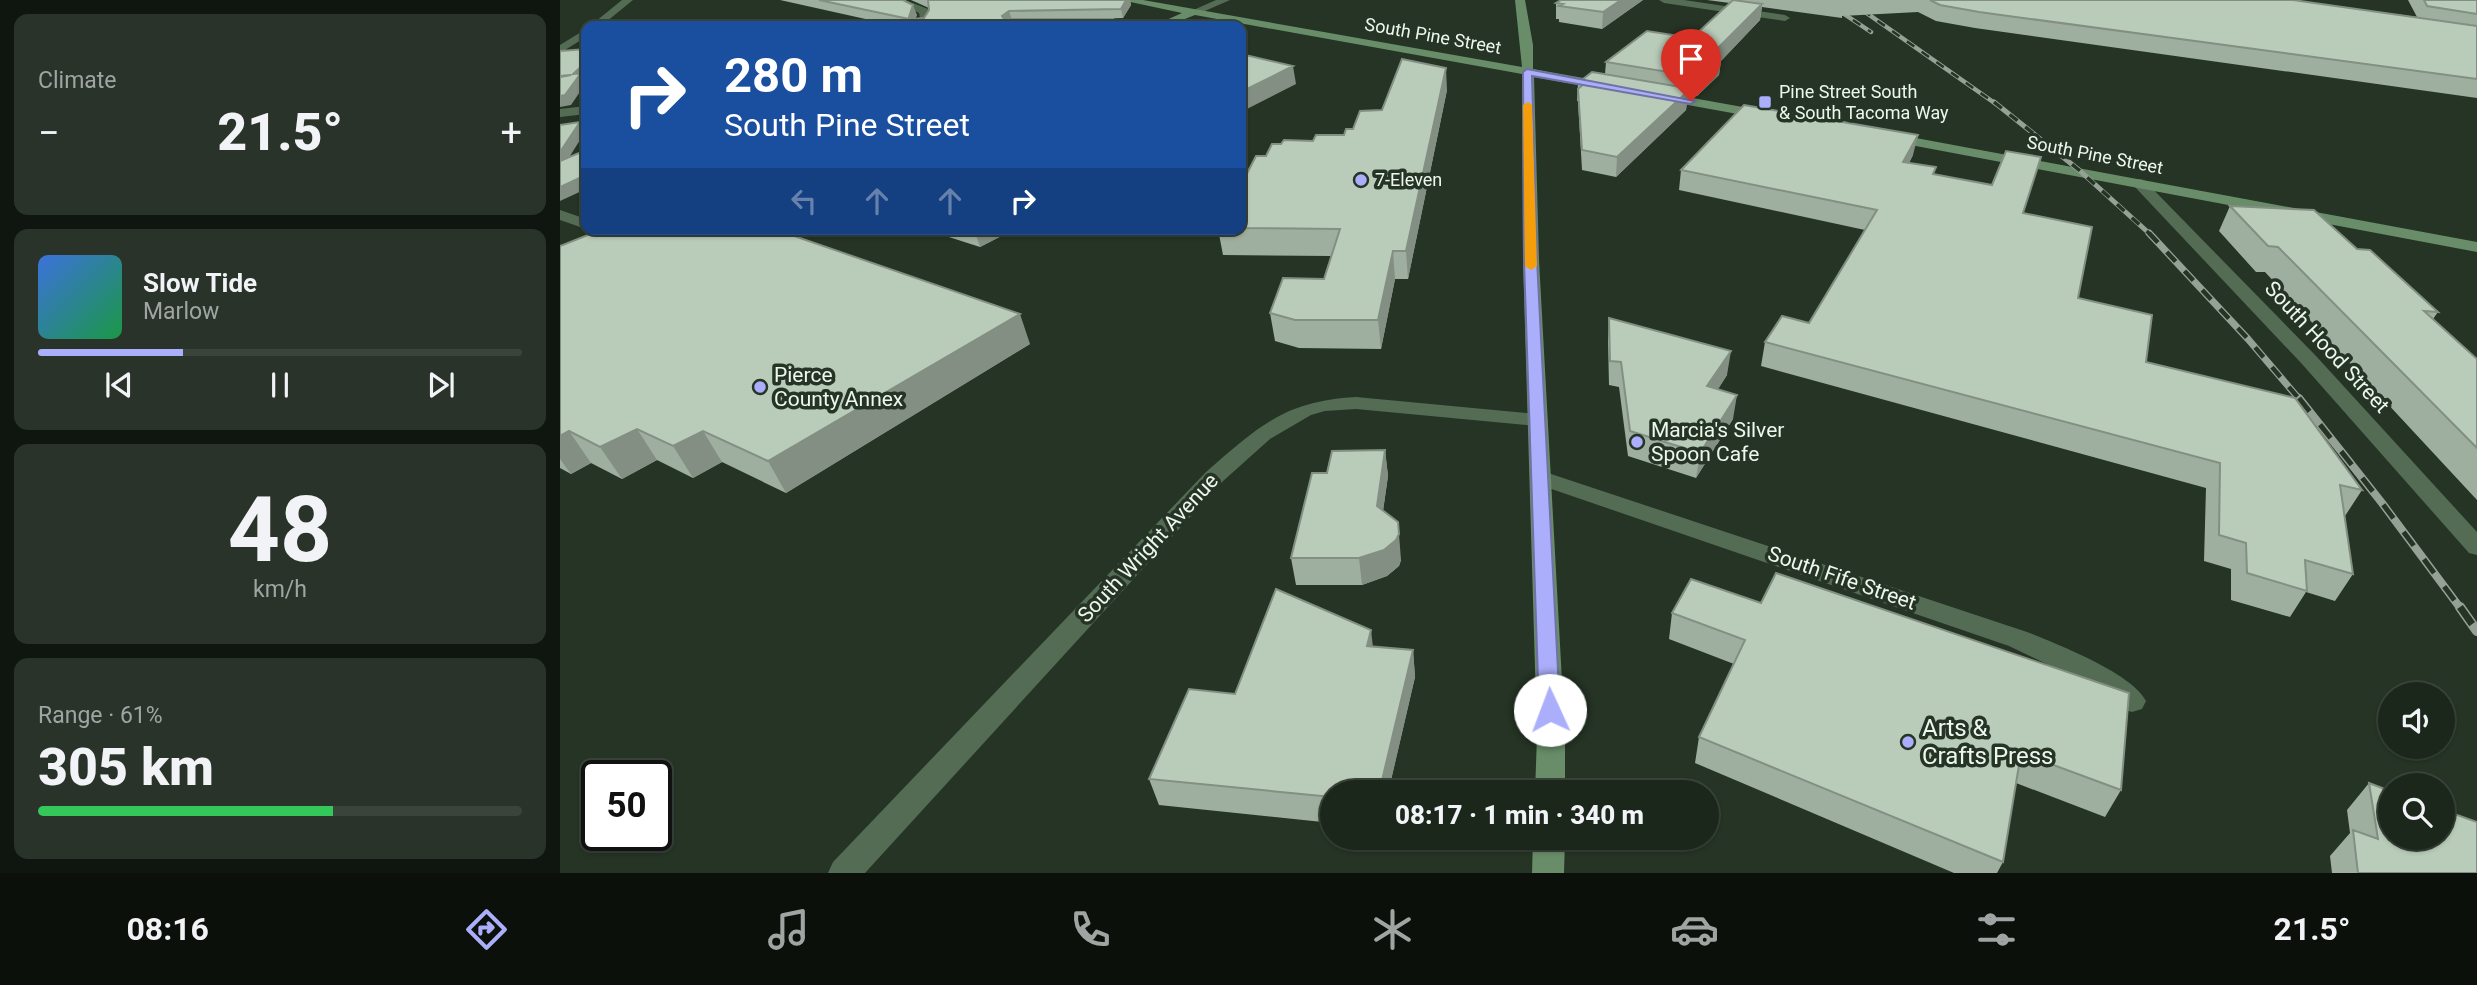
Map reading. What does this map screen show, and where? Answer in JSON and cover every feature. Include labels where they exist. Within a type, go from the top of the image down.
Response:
[{"type":"main road","name":"South Pine Street","points":[[1126,0],[1244,21]]},
{"type":"main road","points":[[1520,0],[1527,45],[1531,260],[1542,478],[1550,780]]},
{"type":"main road","points":[[1171,21],[1194,12]]},
{"type":"main road","name":"South Pine Street","points":[[1246,21],[1623,89]]},
{"type":"main road","points":[[1649,94],[1779,117]]},
{"type":"main road","name":"South Pine Street","points":[[1875,134],[2477,247]]},
{"type":"main road","points":[[1548,873],[1549,850]]},
{"type":"street","points":[[601,21],[628,0]]},
{"type":"street","points":[[896,0],[924,11],[923,21]]},
{"type":"street","points":[[1194,12],[1225,0]]},
{"type":"street","points":[[1664,0],[1785,18]]},
{"type":"street","points":[[561,48],[581,35]]},
{"type":"street","points":[[560,113],[581,111]]},
{"type":"street","name":"South Hood Street","points":[[2139,183],[2319,370],[2477,547]]},
{"type":"street","points":[[560,215],[581,222]]},
{"type":"street","name":"South Wright Avenue","points":[[844,873],[1214,477],[1263,434],[1304,411],[1338,402],[1538,420]]},
{"type":"street","name":"South Fife Street","points":[[1542,478],[1736,541],[2018,639],[2084,668],[2132,701]]},
{"type":"building","points":[[819,0],[903,0],[913,5],[909,17],[912,19],[924,18],[929,10],[928,0],[1126,0],[1121,9],[1009,11],[1002,16],[1004,19],[1114,19],[1109,21],[900,21],[909,19]]},
{"type":"building","points":[[1561,0],[1621,0],[1603,12],[1559,6],[1563,4],[1556,3]]},
{"type":"building","points":[[1733,0],[1762,4],[1710,56],[1721,57],[1699,77],[1606,62],[1647,31],[1692,38]]},
{"type":"building","points":[[1930,0],[2293,0],[2477,26],[2477,79],[1979,12],[1940,5]]},
{"type":"building","points":[[2424,0],[2477,0],[2477,14],[2427,6]]},
{"type":"building","points":[[581,49],[581,67],[573,74],[581,73],[565,95],[560,96],[560,77],[571,75],[560,76],[560,51]]},
{"type":"building","points":[[1246,55],[1293,66],[1246,90]]},
{"type":"building","name":"7-Eleven","points":[[1402,59],[1446,68],[1406,251],[1393,251],[1378,320],[1295,320],[1270,313],[1283,278],[1324,279],[1340,229],[1246,228],[1246,175],[1256,156],[1266,156],[1272,144],[1281,144],[1284,140],[1313,141],[1316,135],[1344,135],[1346,129],[1353,129],[1360,111],[1382,110]]},
{"type":"building","points":[[1592,72],[1687,88],[1684,90],[1688,91],[1617,157],[1582,150],[1578,89],[1584,84],[1578,83]]},
{"type":"building","points":[[1744,105],[1918,135],[1903,162],[1936,167],[1933,174],[1992,185],[2006,151],[2041,157],[2023,213],[2092,227],[2078,298],[2152,315],[2146,362],[2295,398],[2362,490],[2340,485],[2353,574],[2305,560],[2307,591],[2247,573],[2246,543],[2219,535],[2220,463],[1765,342],[1782,316],[1809,323],[1877,210],[1681,170]]},
{"type":"building","points":[[580,122],[560,152],[560,125]]},
{"type":"building","points":[[581,152],[581,177],[560,187],[560,161]]},
{"type":"building","points":[[2230,206],[2314,210],[2357,249],[2370,250],[2438,312],[2424,311],[2477,359],[2477,448],[2278,247],[2268,246]]},
{"type":"building","name":"Pierce County Annex","points":[[588,235],[791,235],[1020,314],[768,461],[703,431],[673,446],[637,429],[600,447],[569,431],[560,436],[560,246]]},
{"type":"building","points":[[1609,318],[1731,351],[1707,386],[1737,395],[1700,453],[1630,431],[1621,362],[1610,361]]},
{"type":"building","points":[[1385,450],[1377,506],[1398,522],[1399,534],[1396,540],[1384,550],[1359,558],[1291,558],[1312,473],[1327,473],[1332,451]]},
{"type":"building","name":"Arts & Crafts Press","points":[[1776,573],[2129,693],[2121,790],[2021,753],[2003,862],[1699,737],[1745,640],[1672,613],[1691,579],[1761,603]]},
{"type":"building","points":[[1276,589],[1371,630],[1367,646],[1413,650],[1382,780],[1320,780],[1320,796],[1149,779],[1189,689],[1235,694]]},
{"type":"building","points":[[2369,783],[2378,786],[2378,839]]},
{"type":"building","points":[[2455,814],[2477,822],[2477,873],[2358,873],[2353,830],[2378,839],[2378,850],[2455,850]]},
{"type":"railway","points":[[1823,0],[1871,32]]},
{"type":"railway","points":[[1848,0],[1996,104]]},
{"type":"railway","points":[[1994,102],[2079,170],[2150,234]]},
{"type":"railway","points":[[2150,234],[2248,339],[2300,400]]},
{"type":"railway","points":[[2299,398],[2461,609]]},
{"type":"railway","points":[[2460,607],[2477,631]]},
{"type":"slow traffic","points":[[1528,105],[1531,266]]},
{"type":"place","name":"Pine Street South & South Tacoma Way","points":[[1765,102]]},
{"type":"place","name":"7-Eleven","points":[[1361,180]]},
{"type":"place","name":"Pierce County Annex","points":[[760,387]]},
{"type":"place","name":"Marcia's Silver Spoon Cafe","points":[[1637,442]]},
{"type":"place","name":"Arts & Crafts Press","points":[[1908,742]]},
{"type":"route","points":[[1550,710],[1531,260],[1527,72],[1691,101]]}]
